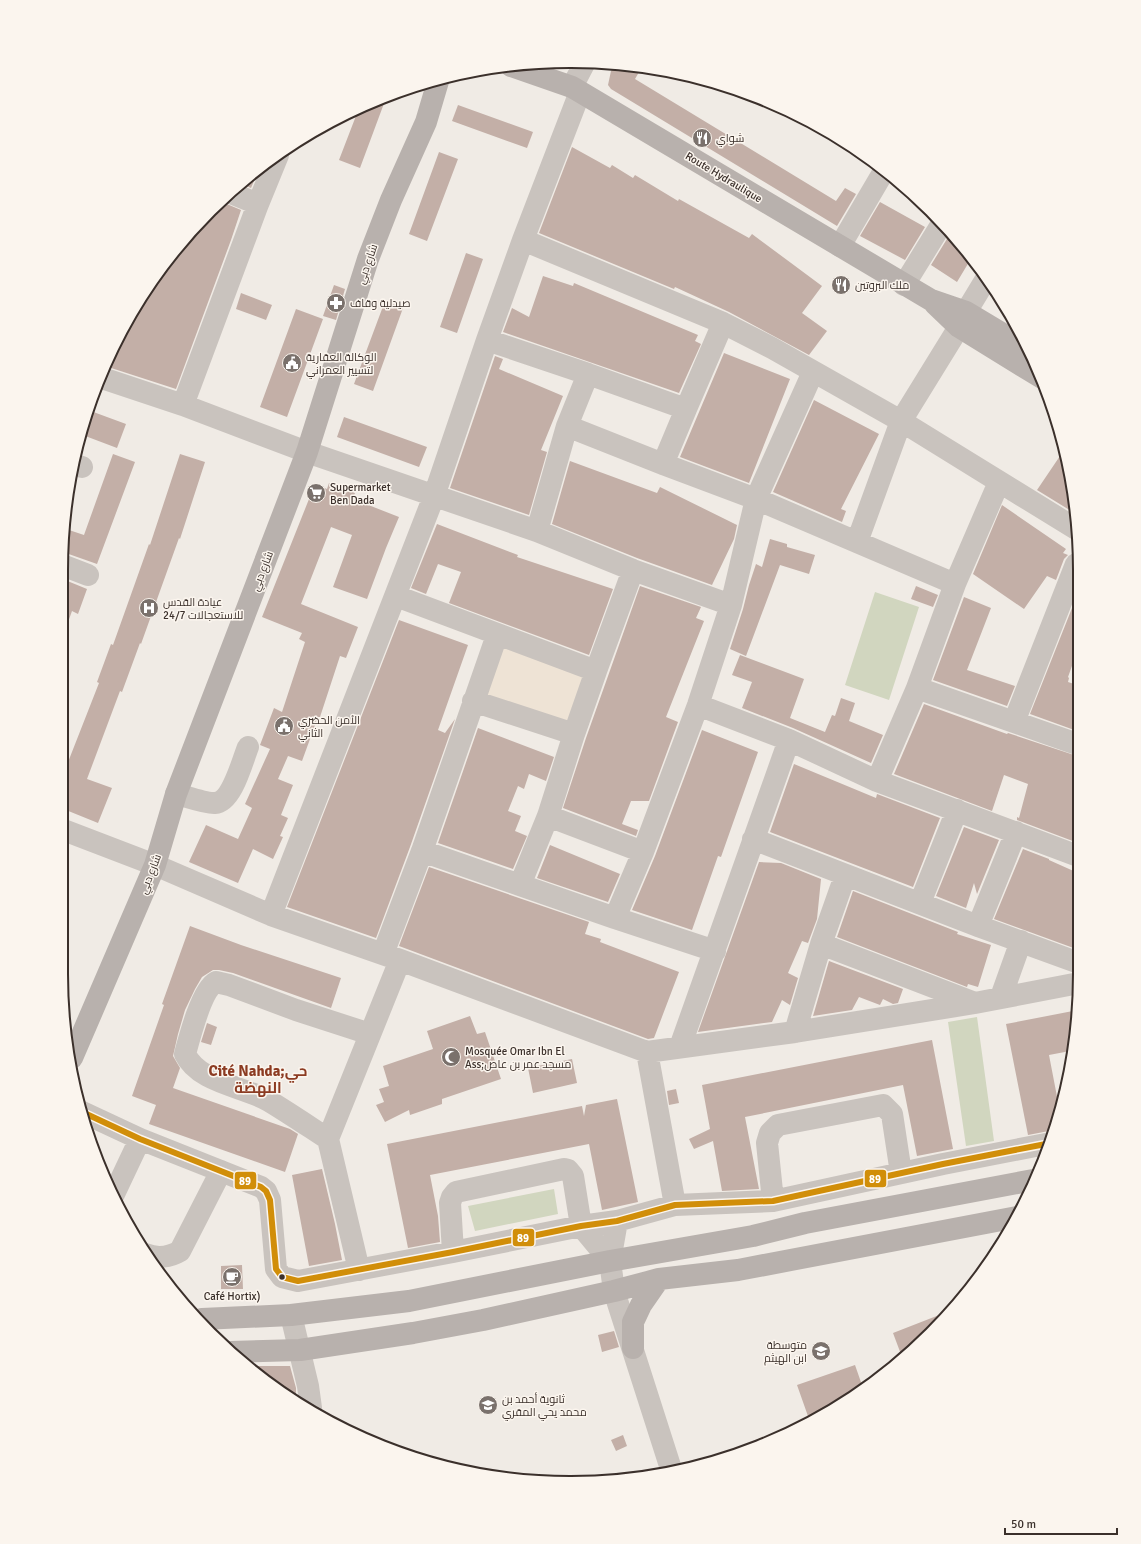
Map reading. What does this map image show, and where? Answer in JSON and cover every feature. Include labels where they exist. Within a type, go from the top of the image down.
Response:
[{"type":"main road","name":"Route Hydraulique","points":[[523,70],[576,90],[962,319]]},
{"type":"main road","name":"شارع دبي","points":[[74,1052],[155,865],[176,794],[307,452],[368,259],[391,200],[426,122],[437,86]]},
{"type":"main road","points":[[962,319],[1019,345]]},
{"type":"main road","points":[[962,319],[1031,370]]},
{"type":"main road","points":[[206,1319],[291,1315],[409,1301],[610,1261],[753,1236],[805,1223],[1028,1181]]},
{"type":"main road","points":[[240,1352],[300,1350],[413,1333],[483,1320],[614,1291],[659,1279],[738,1270],[1009,1218]]},
{"type":"main road","points":[[633,1348],[633,1322],[641,1305],[659,1279]]},
{"type":"street","points":[[271,915],[434,496],[583,68]]},
{"type":"street","points":[[183,405],[274,166]]},
{"type":"street","points":[[840,246],[881,176]]},
{"type":"street","points":[[237,195],[258,204]]},
{"type":"street","points":[[904,284],[939,229]]},
{"type":"street","points":[[523,240],[723,322],[901,421],[1071,526]]},
{"type":"street","points":[[857,542],[901,421],[983,284]]},
{"type":"street","points":[[663,464],[723,322]]},
{"type":"street","points":[[487,340],[686,409]]},
{"type":"street","points":[[615,918],[643,852],[698,705],[731,605],[756,499],[813,372]]},
{"type":"street","points":[[537,531],[567,426],[588,374]]},
{"type":"street","points":[[106,379],[183,405],[307,452],[537,531],[633,570],[731,605]]},
{"type":"street","points":[[567,426],[756,499],[955,584]]},
{"type":"street","points":[[877,781],[917,688],[955,584],[999,482]]},
{"type":"street","points":[[68,567],[88,575]]},
{"type":"street","points":[[520,885],[548,816],[574,734],[633,570]]},
{"type":"street","points":[[1014,722],[1073,572]]},
{"type":"street","points":[[396,596],[596,671]]},
{"type":"street","points":[[359,1270],[328,1139],[370,1034],[422,851],[473,700],[497,635]]},
{"type":"street","points":[[917,688],[1073,743]]},
{"type":"street","points":[[473,700],[574,734]]},
{"type":"street","points":[[698,705],[789,740],[877,781],[1073,854]]},
{"type":"street","points":[[680,1047],[789,740]]},
{"type":"street","points":[[176,794],[214,803],[222,801],[229,794],[248,747]]},
{"type":"street","points":[[920,903],[957,810]]},
{"type":"street","points":[[548,816],[643,852]]},
{"type":"street","points":[[68,832],[155,865],[271,915],[392,957],[647,1052],[795,1032],[974,1003],[1073,984]]},
{"type":"street","points":[[978,926],[1016,832]]},
{"type":"street","points":[[753,839],[845,876],[1073,960]]},
{"type":"street","points":[[422,851],[715,951]]},
{"type":"street","points":[[795,1032],[821,944],[845,876]]},
{"type":"street","points":[[1001,998],[1021,940]]},
{"type":"street","points":[[821,944],[974,1003]]},
{"type":"street","points":[[328,1139],[267,1100],[203,1074],[189,1063],[184,1054],[201,1006],[208,990],[216,982],[229,985],[296,1010],[370,1034]]},
{"type":"street","points":[[647,1052],[675,1205]]},
{"type":"street","points":[[773,1201],[766,1143],[770,1133],[778,1124],[883,1105],[892,1114],[901,1173]]},
{"type":"street","points":[[89,1115],[140,1139],[261,1187],[266,1191],[270,1200],[276,1269],[282,1277],[298,1281],[581,1226],[617,1221],[675,1205],[773,1201],[1043,1144]]},
{"type":"street","points":[[117,1189],[140,1139]]},
{"type":"street","points":[[453,1252],[450,1203],[456,1192],[564,1169],[568,1170],[573,1176],[581,1226],[610,1261]]},
{"type":"street","points":[[156,1257],[170,1255],[180,1251],[221,1171]]},
{"type":"street","points":[[617,1221],[610,1261],[614,1291],[670,1466]]},
{"type":"street","points":[[291,1315],[300,1350],[310,1403]]},
{"type":"green space","points":[[875,592],[919,607],[889,700],[845,685]]},
{"type":"green space","points":[[977,1017],[994,1141],[966,1146],[948,1022]]},
{"type":"green space","points":[[554,1189],[558,1214],[475,1231],[468,1206]]},
{"type":"shaded area","points":[[500,644],[584,676],[565,727],[481,696]]},
{"type":"building","points":[[612,70],[639,73],[635,79],[836,201],[845,188],[856,194],[837,226],[611,89],[608,85]]},
{"type":"building","points":[[384,104],[360,168],[339,160],[356,116]]},
{"type":"building","points":[[458,105],[533,132],[527,148],[452,121]]},
{"type":"building","points":[[572,147],[610,168],[612,165],[633,178],[635,175],[678,201],[679,199],[749,238],[752,234],[822,286],[802,313],[827,331],[809,355],[729,312],[675,287],[674,289],[539,233]]},
{"type":"building","points":[[439,152],[458,159],[427,241],[409,234]]},
{"type":"building","points":[[254,181],[251,188],[247,186]]},
{"type":"building","points":[[880,202],[925,227],[905,260],[860,236]]},
{"type":"building","points":[[227,204],[241,210],[176,389],[111,368],[135,319],[153,291],[193,239]]},
{"type":"building","points":[[947,238],[968,264],[957,282],[931,265]]},
{"type":"building","points":[[466,253],[483,259],[457,333],[440,327]]},
{"type":"building","points":[[543,276],[573,286],[574,283],[698,335],[695,341],[701,344],[679,393],[503,332],[512,308],[529,317]]},
{"type":"building","name":"صيدلية وقاف","points":[[334,285],[345,289],[336,320],[323,316]]},
{"type":"building","points":[[241,293],[272,305],[266,320],[236,309]]},
{"type":"building","points":[[385,301],[403,308],[373,391],[354,384]]},
{"type":"building","name":"الوكالة العقارية لتسيير العمراني","points":[[296,309],[323,319],[287,417],[260,407]]},
{"type":"building","points":[[724,353],[790,379],[749,483],[680,457]]},
{"type":"building","points":[[495,356],[503,359],[499,369],[563,396],[541,450],[547,452],[529,515],[450,488]]},
{"type":"building","points":[[814,400],[879,434],[841,509],[846,511],[842,522],[773,492]]},
{"type":"building","points":[[94,412],[126,424],[117,448],[86,436]]},
{"type":"building","points":[[344,417],[427,447],[419,467],[337,437]]},
{"type":"building","points":[[113,454],[135,462],[97,564],[69,554],[70,530],[84,535]]},
{"type":"building","points":[[180,454],[205,462],[180,539],[179,538],[141,644],[140,643],[122,692],[120,691],[87,779],[112,788],[98,823],[68,811],[68,762],[99,683],[97,682],[111,644],[113,645],[149,544],[150,545]]},
{"type":"building","points":[[1060,457],[1069,510],[1037,490]]},
{"type":"building","points":[[570,461],[657,493],[660,487],[737,525],[734,539],[712,585],[637,558],[552,524]]},
{"type":"building","points":[[329,483],[355,493],[353,499],[399,517],[367,599],[333,587],[352,535],[331,527],[301,604],[358,627],[346,658],[340,656],[320,717],[318,717],[302,761],[288,756],[278,779],[293,785],[281,815],[288,818],[280,836],[283,837],[273,859],[253,849],[238,883],[189,862],[206,825],[238,839],[252,808],[245,804],[270,749],[260,745],[274,708],[282,712],[305,642],[299,639],[302,633],[262,617],[315,484],[327,489]]},
{"type":"building","points":[[1002,505],[1066,549],[1063,553],[1068,555],[1064,559],[1056,580],[1047,576],[1024,609],[973,574]]},
{"type":"building","points":[[437,524],[518,555],[517,557],[613,589],[589,655],[449,603],[461,572],[438,564],[426,594],[411,588]]},
{"type":"building","points":[[770,539],[787,544],[787,547],[815,555],[809,574],[780,565],[746,656],[730,649],[756,564],[762,567]]},
{"type":"building","points":[[68,581],[87,589],[78,614],[72,611],[68,622]]},
{"type":"building","points":[[640,586],[701,607],[696,618],[704,621],[666,717],[678,722],[649,801],[631,801],[622,824],[638,830],[636,836],[563,808],[586,738]]},
{"type":"building","points":[[916,586],[938,595],[933,607],[911,599]]},
{"type":"building","points":[[964,597],[991,608],[967,670],[1015,686],[1007,706],[933,680]]},
{"type":"building","points":[[1073,606],[1073,663],[1068,677],[1068,682],[1073,684],[1073,730],[1030,714]]},
{"type":"building","points":[[399,620],[468,645],[438,730],[445,733],[455,719],[376,938],[287,907]]},
{"type":"building","points":[[740,655],[804,679],[790,718],[825,732],[832,715],[835,716],[841,698],[855,703],[849,721],[883,735],[871,763],[793,728],[742,708],[752,682],[732,675]]},
{"type":"building","points":[[924,704],[1007,734],[1008,733],[1073,755],[1073,841],[1017,820],[1017,817],[1019,818],[1028,784],[1004,775],[992,811],[894,774]]},
{"type":"building","points":[[478,728],[554,757],[546,781],[529,774],[524,789],[518,786],[508,811],[521,816],[515,831],[527,836],[513,869],[438,843]]},
{"type":"building","points":[[702,730],[758,752],[721,857],[718,856],[692,930],[632,910],[655,856]]},
{"type":"building","points":[[794,764],[876,798],[877,794],[940,818],[913,887],[770,832]]},
{"type":"building","points":[[964,827],[999,840],[977,894],[974,883],[966,908],[936,896]]},
{"type":"building","points":[[550,845],[620,874],[608,902],[537,878]]},
{"type":"building","points":[[1023,849],[1049,859],[1073,871],[1073,948],[994,919]]},
{"type":"building","points":[[759,862],[781,863],[821,879],[817,919],[808,943],[802,941],[788,973],[798,978],[790,1005],[782,1000],[772,1022],[698,1032]]},
{"type":"building","points":[[429,867],[589,922],[585,934],[601,939],[600,942],[679,972],[654,1038],[648,1039],[399,946]]},
{"type":"building","points":[[853,891],[958,932],[957,934],[991,945],[978,987],[968,984],[967,987],[837,937]]},
{"type":"building","points":[[190,926],[241,945],[341,978],[331,1008],[233,973],[213,970],[202,977],[195,989],[185,1010],[178,1034],[173,1056],[180,1068],[173,1088],[290,1129],[298,1134],[285,1172],[149,1124],[156,1105],[132,1096],[164,1005],[162,1004]]},
{"type":"building","points":[[829,961],[903,989],[898,1003],[893,1004],[883,999],[880,1005],[859,997],[852,1010],[813,1016]]},
{"type":"building","points":[[1072,1011],[1067,1052],[1049,1055],[1057,1098],[1047,1131],[1028,1135],[1006,1024]]},
{"type":"building","name":"Mosquée Omar Ibn El Ass;مسجد عمر بن عاص","points":[[470,1016],[477,1034],[485,1032],[501,1079],[442,1099],[442,1104],[410,1115],[409,1110],[385,1122],[376,1105],[384,1102],[379,1089],[389,1086],[383,1066],[433,1049],[427,1031]]},
{"type":"building","points":[[207,1023],[217,1027],[211,1045],[201,1042]]},
{"type":"building","points":[[932,1040],[953,1149],[917,1156],[903,1085],[745,1117],[759,1189],[722,1191],[713,1141],[694,1149],[689,1139],[710,1129],[702,1085]]},
{"type":"building","points":[[572,1059],[577,1083],[533,1093],[528,1068]]},
{"type":"building","points":[[676,1089],[679,1103],[669,1105],[667,1091]]},
{"type":"building","points":[[617,1099],[638,1202],[602,1210],[589,1144],[430,1175],[438,1216],[440,1242],[408,1248],[387,1144],[582,1106],[584,1116],[586,1105]]},
{"type":"building","points":[[322,1169],[342,1260],[309,1266],[292,1175]]},
{"type":"building","name":"Café Hortix)","points":[[242,1265],[243,1289],[221,1289],[221,1266]]},
{"type":"building","points":[[939,1315],[900,1352],[893,1333]]},
{"type":"building","points":[[614,1331],[619,1347],[602,1352],[598,1335]]},
{"type":"building","points":[[855,1365],[861,1383],[822,1409],[808,1416],[797,1385]]},
{"type":"building","points":[[258,1366],[290,1366],[296,1388],[296,1394]]},
{"type":"building","points":[[623,1435],[627,1446],[616,1451],[611,1440]]},
{"type":"transit line","name":"89","points":[[89,1115],[140,1139],[261,1187],[266,1191],[270,1200],[276,1269],[282,1277],[298,1281],[581,1226],[617,1221],[675,1205],[773,1201],[943,1164],[1043,1145]]},
{"type":"place","name":"شواي","points":[[702,138]]},
{"type":"place","name":"ملك البروتين","points":[[841,285]]},
{"type":"place","name":"صيدلية وقاف","points":[[336,303]]},
{"type":"place","name":"الوكالة العقارية لتسيير العمراني","points":[[292,363]]},
{"type":"place","name":"Supermarket Ben Dada","points":[[316,493]]},
{"type":"place","name":"عيادة القدس للاستعجالات 24/7","points":[[149,608]]},
{"type":"place","name":"الأمن الحضري الثاني","points":[[284,726]]},
{"type":"place","name":"Mosquée Omar Ibn El Ass;مسجد عمر بن عاص","points":[[451,1057]]},
{"type":"place","name":"Café Hortix)","points":[[232,1277]]},
{"type":"place","name":"متوسطة ابن الهيثم","points":[[821,1351]]},
{"type":"place","name":"ثانوية أحمد بن محمد يحي المقري","points":[[488,1405]]},
{"type":"district","name":"Cité Nahda;حي النهضة","points":[[258,1080]]}]
